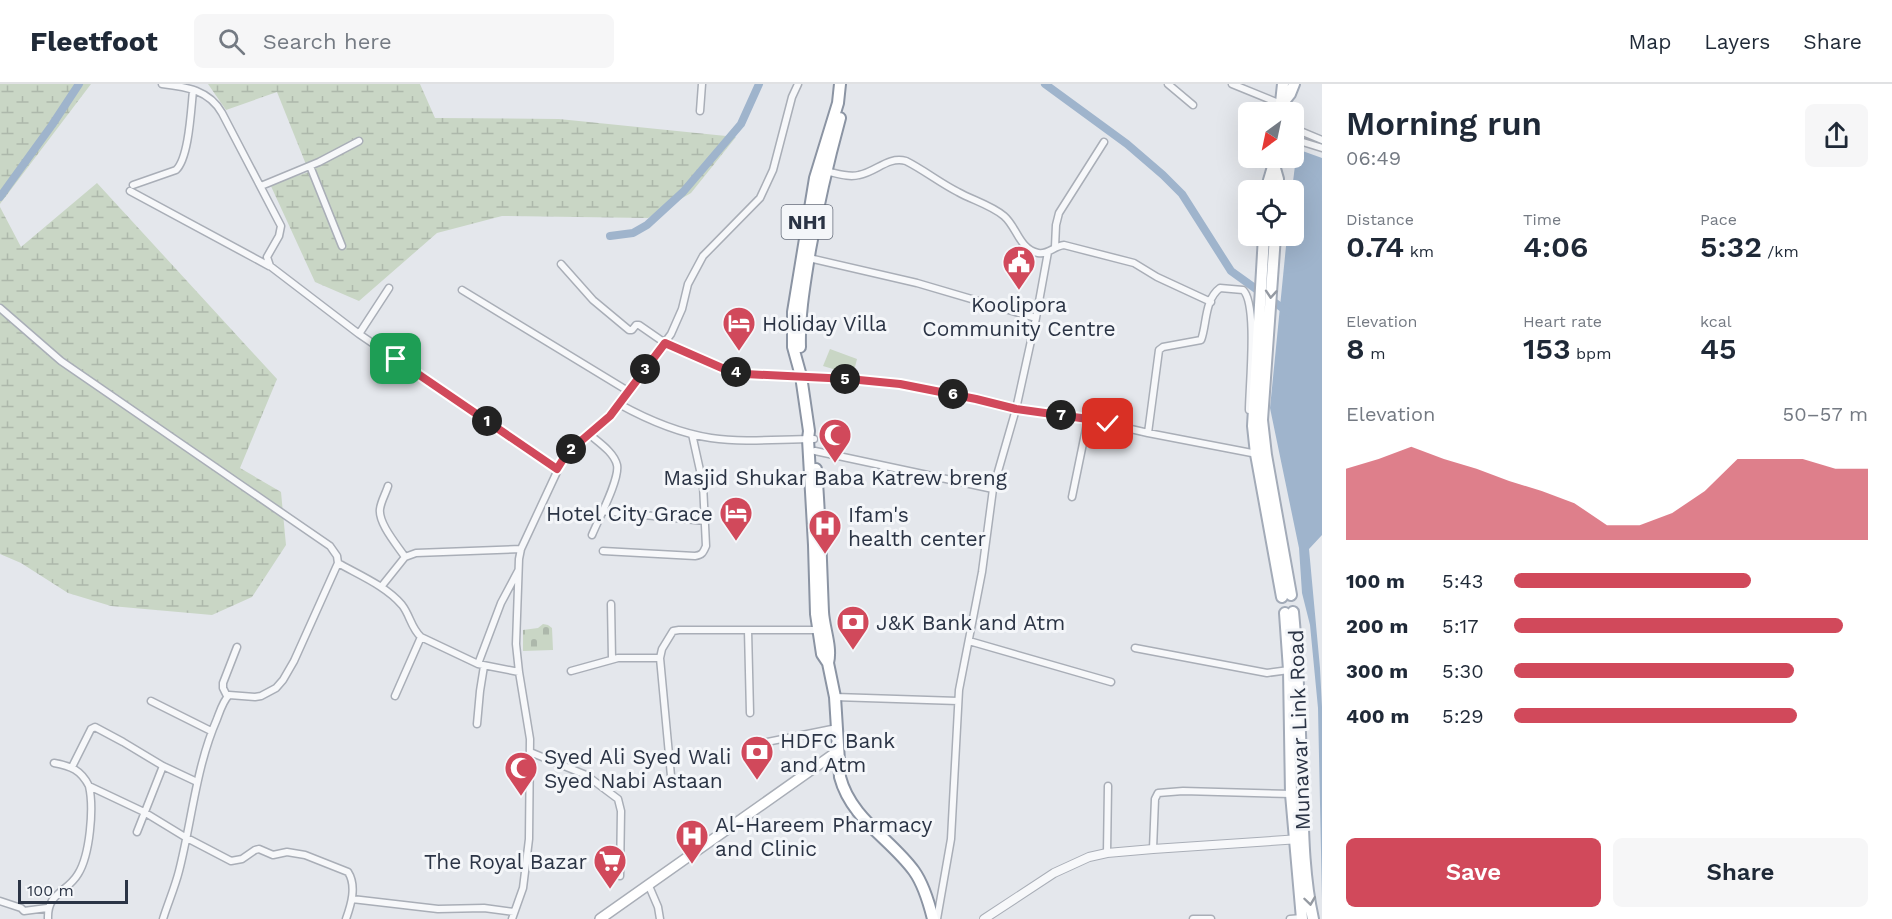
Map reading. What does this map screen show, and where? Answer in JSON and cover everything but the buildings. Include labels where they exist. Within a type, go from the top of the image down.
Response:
[{"type":"main road","name":"NH1","points":[[840,84],[838,103],[815,178],[794,300],[792,328],[810,436],[818,630],[822,654],[828,663],[835,697],[840,777],[846,794],[864,819],[918,877],[935,919]]},
{"type":"main road","name":"NH1","points":[[798,362],[802,304],[809,258],[825,171],[848,84]]},
{"type":"main road","points":[[1282,102],[1283,84]]},
{"type":"main road","points":[[1285,102],[1294,84]]},
{"type":"main road","points":[[1264,246],[1256,422],[1286,596]]},
{"type":"main road","points":[[1256,422],[1274,246]]},
{"type":"main road","name":"NH1","points":[[810,436],[815,451],[822,550],[823,614],[830,655],[828,663]]},
{"type":"main road","name":"Munawar Link Road","points":[[1289,612],[1302,919]]},
{"type":"main road","name":"Munawar Link Road","points":[[1293,670],[1291,794],[1313,919]]},
{"type":"main road","points":[[606,917],[838,752]]},
{"type":"street","points":[[162,84],[193,91],[211,98],[216,104],[280,226],[279,237],[267,256],[270,266]]},
{"type":"street","points":[[700,111],[702,84]]},
{"type":"street","points":[[352,899],[438,909],[484,908],[513,916],[523,888],[527,858],[530,752],[516,644],[521,549],[557,469],[567,453],[604,422],[619,404],[665,343],[677,321],[688,284],[703,256],[760,198],[767,186],[798,84]]},
{"type":"street","points":[[1168,84],[1193,105]]},
{"type":"street","points":[[1232,84],[1269,102]]},
{"type":"street","points":[[193,91],[185,154],[180,166],[176,170],[131,188],[270,266],[359,334],[557,469]]},
{"type":"street","points":[[1304,133],[1322,140]]},
{"type":"street","points":[[261,186],[310,166],[359,141]]},
{"type":"street","points":[[1055,247],[1059,213],[1104,142]]},
{"type":"street","points":[[1304,142],[1322,148]]},
{"type":"street","points":[[825,171],[856,176],[891,161],[898,159],[906,161],[960,194],[1001,213],[1009,221],[1021,241],[1031,250],[1042,253],[1064,246],[1127,261],[1211,303]]},
{"type":"street","points":[[310,166],[342,246]]},
{"type":"street","points":[[935,919],[951,839],[958,701],[982,572],[993,489],[1016,409],[1048,252]]},
{"type":"street","points":[[809,258],[917,283],[1036,318]]},
{"type":"street","points":[[561,264],[593,300],[628,329],[631,330],[639,325],[665,343],[713,364],[745,374],[900,384],[1016,409],[1088,419],[1148,433],[1261,454]]},
{"type":"street","points":[[359,334],[389,288]]},
{"type":"street","points":[[1148,433],[1159,350],[1163,347],[1201,340],[1204,320],[1220,288],[1243,290],[1247,294],[1251,312],[1249,417],[1256,422]]},
{"type":"street","points":[[462,290],[628,391]]},
{"type":"street","points":[[0,308],[62,361],[330,546],[337,556],[338,563],[294,661],[283,680],[268,694],[228,696]]},
{"type":"street","points":[[619,404],[653,422],[692,434],[726,440],[810,436]]},
{"type":"street","points":[[1072,497],[1088,419]]},
{"type":"street","points":[[589,434],[610,452],[617,465],[615,480],[591,535]]},
{"type":"street","points":[[603,551],[700,556],[706,546],[703,484],[692,434]]},
{"type":"street","points":[[815,451],[993,489]]},
{"type":"street","points":[[388,486],[380,514],[385,527],[405,557]]},
{"type":"street","points":[[602,511],[705,520]]},
{"type":"street","points":[[381,587],[405,557],[425,552],[521,549]]},
{"type":"street","points":[[338,563],[381,587],[402,604],[415,631],[421,637],[481,665],[519,672]]},
{"type":"street","points":[[477,724],[481,665],[501,603],[519,571]]},
{"type":"street","points":[[611,604],[612,659]]},
{"type":"street","points":[[748,630],[750,713]]},
{"type":"street","points":[[671,776],[660,658],[662,649],[673,631],[818,630]]},
{"type":"street","points":[[395,696],[421,637]]},
{"type":"street","points":[[969,641],[1111,682]]},
{"type":"street","points":[[228,696],[223,683],[237,647]]},
{"type":"street","points":[[1134,648],[1267,673],[1293,670]]},
{"type":"street","points":[[571,671],[612,659],[660,658]]},
{"type":"street","points":[[163,919],[179,871],[197,782],[212,731],[228,696]]},
{"type":"street","points":[[835,697],[958,701]]},
{"type":"street","points":[[152,701],[212,731]]},
{"type":"street","points":[[72,766],[94,727],[162,766],[197,782]]},
{"type":"street","points":[[757,744],[837,728]]},
{"type":"street","points":[[530,752],[586,775],[618,798],[621,812],[620,876]]},
{"type":"street","points":[[48,919],[47,908],[61,890],[76,878],[82,867],[92,798],[85,778],[72,766],[54,762]]},
{"type":"street","points":[[136,832],[162,766]]},
{"type":"street","points":[[89,786],[144,812],[231,861],[242,859],[257,849],[273,855],[287,852],[305,855],[348,872],[352,899],[346,919]]},
{"type":"street","points":[[1107,853],[1108,786]]},
{"type":"street","points":[[1153,849],[1155,799],[1158,793],[1183,791],[1291,794]]},
{"type":"street","points":[[984,919],[1054,873],[1089,857],[1153,849],[1299,839]]},
{"type":"street","points":[[649,886],[658,907],[660,919]]},
{"type":"street","points":[[0,901],[24,911],[47,908]]},
{"type":"street","points":[[1193,919],[1211,919]]},
{"type":"street","points":[[1290,919],[1302,919]]},
{"type":"green space","points":[[0,84],[91,84],[0,204]]},
{"type":"green space","points":[[208,84],[420,84],[435,118],[559,119],[736,137],[691,193],[648,218],[502,216],[437,233],[359,301],[315,282],[270,184],[309,172],[277,92],[226,110]]},
{"type":"green space","points":[[97,183],[277,379],[240,468],[281,492],[286,545],[252,597],[212,615],[111,606],[68,593],[21,563],[0,554],[0,207],[21,247]]},
{"type":"green space","points":[[830,349],[857,359],[853,375],[823,366]]},
{"type":"green space","points":[[543,624],[552,628],[553,650],[523,651],[523,630],[538,628]]},
{"type":"water","points":[[1304,152],[1322,158],[1322,535],[1309,549],[1322,707],[1322,899],[1318,708],[1310,625],[1302,593],[1299,548],[1270,408],[1286,246],[1304,246],[1304,180],[1293,180],[1295,168],[1304,168]]},
{"type":"waterway","points":[[0,197],[79,84]]},
{"type":"waterway","points":[[610,236],[633,233],[647,225],[683,192],[741,124],[759,84]]},
{"type":"waterway","points":[[1045,84],[1127,144],[1163,175],[1182,194],[1231,271],[1288,312]]},
{"type":"place","name":"Koolipora Community Centre","points":[[1019,291]]},
{"type":"place","name":"Holiday Villa","points":[[739,352]]},
{"type":"place","name":"Masjid Shukar Baba Katrew breng","points":[[835,464]]},
{"type":"place","name":"Hotel City Grace","points":[[736,542]]},
{"type":"place","name":"Ifam's health center","points":[[825,555]]},
{"type":"place","name":"J&K Bank and Atm","points":[[853,651]]},
{"type":"place","name":"HDFC Bank and Atm","points":[[757,781]]},
{"type":"place","name":"Syed Ali Syed Wali Syed Nabi Astaan","points":[[521,797]]},
{"type":"place","name":"Al-Hareem Pharmacy and Clinic","points":[[692,865]]},
{"type":"place","name":"The Royal Bazar","points":[[610,890]]},
{"type":"route","points":[[396,359],[557,469],[567,453],[610,416],[665,343],[722,368],[745,374],[900,384],[1016,409],[1108,424]]}]
